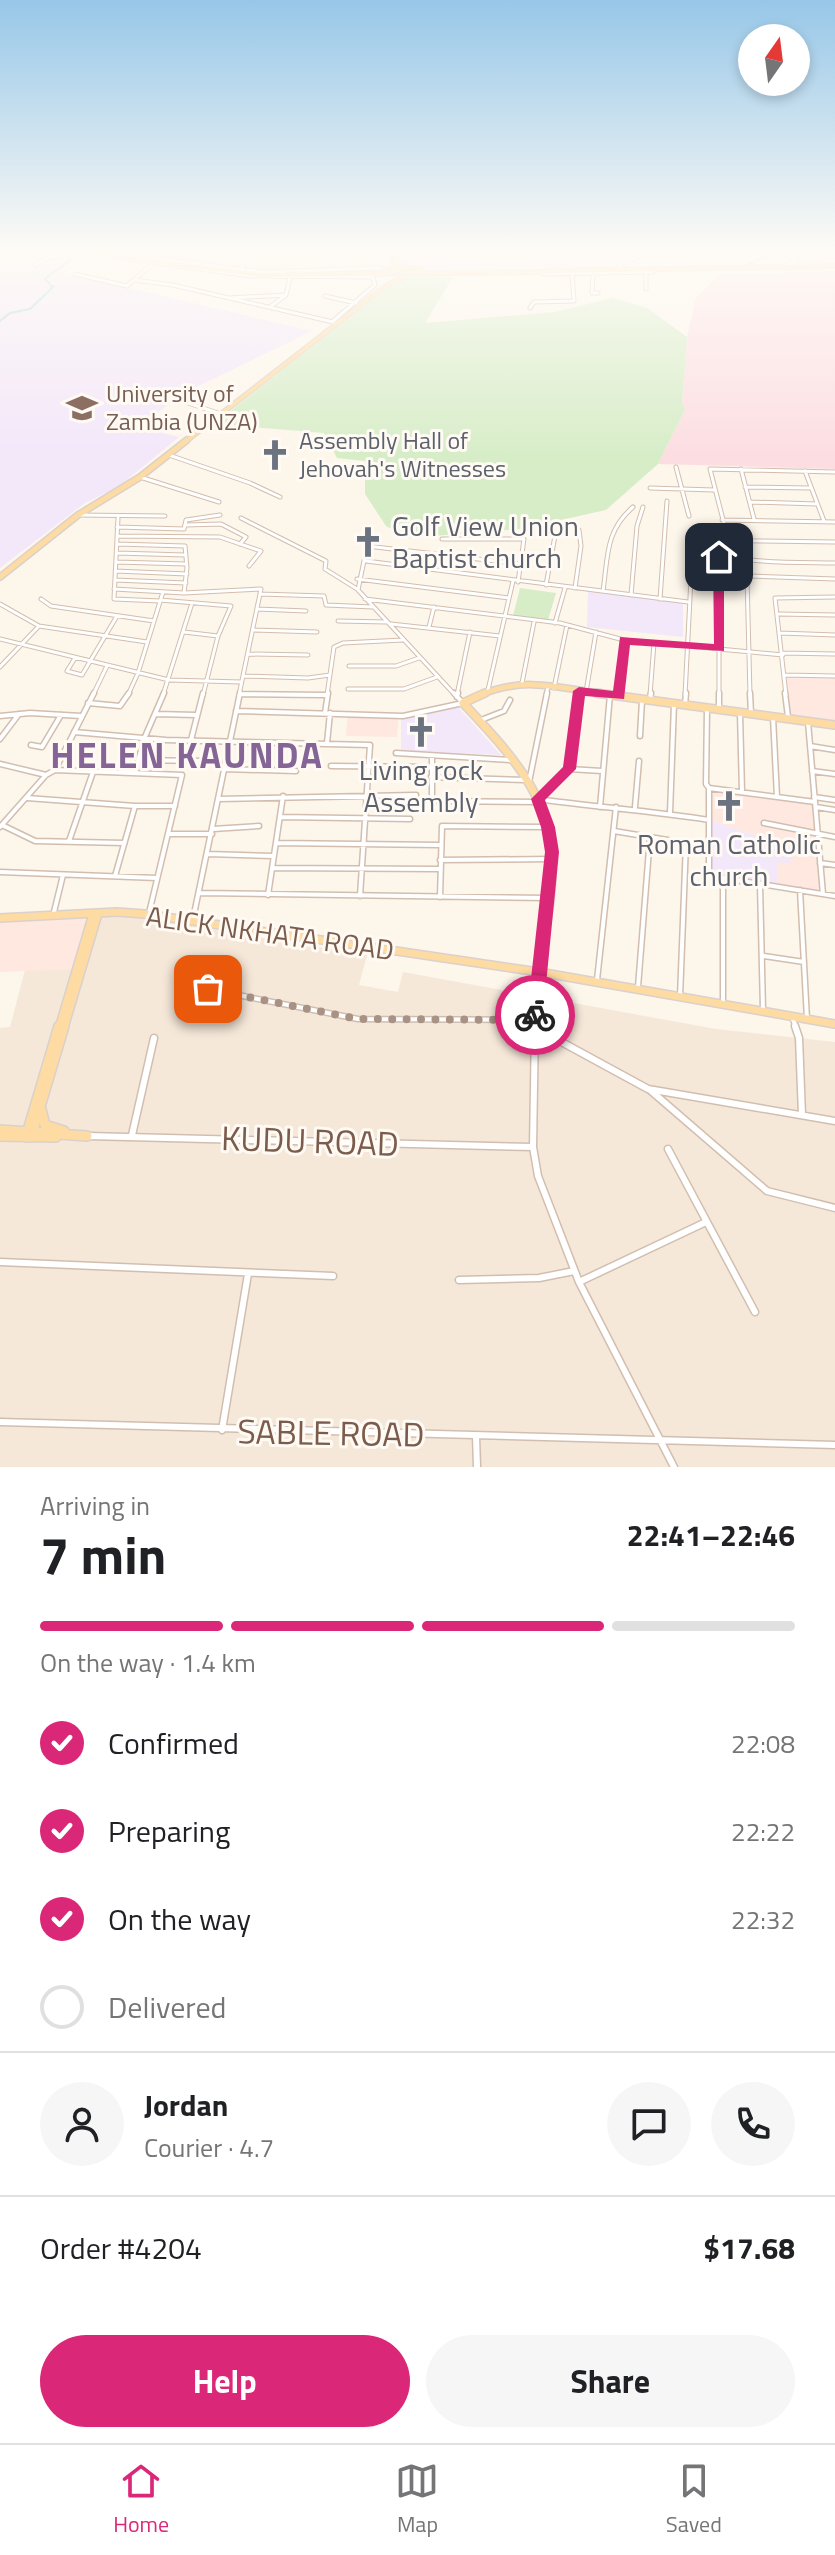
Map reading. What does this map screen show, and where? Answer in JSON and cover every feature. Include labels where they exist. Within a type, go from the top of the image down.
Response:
[{"type":"main road","points":[[1,576],[78,515],[140,477],[347,317]]},
{"type":"main road","points":[[539,972],[552,859],[548,827],[540,800],[528,781],[460,700],[507,683],[522,683],[835,725]]},
{"type":"main road","points":[[29,1134],[96,914]]},
{"type":"main road","points":[[29,1134],[96,914]]},
{"type":"main road","name":"ALICK NKHATA ROAD","points":[[0,918],[148,915],[539,972],[835,1024]]},
{"type":"main road","points":[[40,1106],[45,1125],[87,1136]]},
{"type":"main road","name":"KUDU ROAD","points":[[0,1130],[87,1136]]},
{"type":"main road","name":"KUDU ROAD","points":[[0,1136],[29,1134]]},
{"type":"street","points":[[312,317],[339,324]]},
{"type":"street","points":[[332,322],[338,317]]},
{"type":"street","points":[[188,403],[221,414]]},
{"type":"street","points":[[169,455],[250,483],[280,497]]},
{"type":"street","points":[[676,467],[689,516]]},
{"type":"street","points":[[728,539],[710,469],[835,472]]},
{"type":"street","points":[[741,469],[754,519]]},
{"type":"street","points":[[805,471],[824,522]]},
{"type":"street","points":[[140,477],[219,502]]},
{"type":"street","points":[[745,487],[811,488]]},
{"type":"street","points":[[650,488],[714,490]]},
{"type":"street","points":[[660,599],[667,501]]},
{"type":"street","points":[[750,502],[817,504]]},
{"type":"street","points":[[603,592],[611,534],[618,520],[633,507]]},
{"type":"street","points":[[631,595],[637,526],[643,507]]},
{"type":"street","points":[[78,515],[118,518],[165,516]]},
{"type":"street","points":[[185,538],[186,520],[220,515]]},
{"type":"street","points":[[118,518],[115,599],[231,606],[218,636],[191,740]]},
{"type":"street","points":[[241,518],[326,561],[325,569],[357,589],[460,700]]},
{"type":"street","points":[[722,520],[835,522]]},
{"type":"street","points":[[117,527],[222,524],[246,537],[239,545]]},
{"type":"street","points":[[575,588],[581,546],[579,530]]},
{"type":"street","points":[[117,536],[224,537],[261,551],[249,566]]},
{"type":"street","points":[[546,585],[555,536]]},
{"type":"street","points":[[442,539],[524,539],[521,564],[509,598],[488,690]]},
{"type":"street","points":[[685,705],[691,546],[695,540],[835,542]]},
{"type":"street","points":[[117,544],[185,546],[187,574],[184,593]]},
{"type":"street","points":[[357,589],[357,579],[370,545],[521,564]]},
{"type":"street","points":[[691,546],[719,557],[745,561],[835,563]]},
{"type":"street","points":[[117,553],[185,555]]},
{"type":"street","points":[[719,557],[719,710]]},
{"type":"street","points":[[366,561],[688,602]]},
{"type":"street","points":[[116,562],[187,564]]},
{"type":"street","points":[[115,571],[187,574]]},
{"type":"street","points":[[721,575],[835,579]]},
{"type":"street","points":[[747,577],[751,714]]},
{"type":"street","points":[[357,579],[509,598]]},
{"type":"street","points":[[115,580],[186,583]]},
{"type":"street","points":[[555,623],[565,588]]},
{"type":"street","points":[[114,589],[184,593],[261,589],[192,922]]},
{"type":"street","points":[[88,703],[123,705],[138,673],[163,592]]},
{"type":"street","points":[[260,594],[323,596],[326,605],[373,607]]},
{"type":"street","points":[[788,719],[776,597],[835,597]]},
{"type":"street","points":[[41,599],[51,606],[154,621]]},
{"type":"street","points":[[365,599],[555,623],[624,640],[750,652],[835,654]]},
{"type":"street","points":[[135,773],[144,739],[169,680],[192,603]]},
{"type":"street","points":[[0,604],[39,626],[148,642]]},
{"type":"street","points":[[429,627],[434,607]]},
{"type":"street","points":[[257,609],[306,611]]},
{"type":"street","points":[[779,614],[835,615]]},
{"type":"street","points":[[75,658],[67,671],[82,675],[117,616]]},
{"type":"street","points":[[338,621],[388,623],[500,636]]},
{"type":"street","points":[[522,683],[534,622]]},
{"type":"street","points":[[431,777],[528,781],[567,625]]},
{"type":"street","points":[[0,667],[39,626]]},
{"type":"street","points":[[253,630],[317,632]]},
{"type":"street","points":[[183,632],[218,636]]},
{"type":"street","points":[[460,700],[470,632]]},
{"type":"street","points":[[540,800],[569,769],[596,632]]},
{"type":"street","points":[[780,633],[835,635]]},
{"type":"street","points":[[0,639],[169,680],[205,683],[330,675]]},
{"type":"street","points":[[327,743],[327,695],[336,645],[403,640]]},
{"type":"street","points":[[619,696],[624,640]]},
{"type":"street","points":[[640,736],[654,643]]},
{"type":"street","points":[[0,652],[10,655]]},
{"type":"street","points":[[248,654],[308,655]]},
{"type":"street","points":[[349,666],[396,666],[419,658]]},
{"type":"street","points":[[55,770],[107,666]]},
{"type":"street","points":[[785,675],[835,676]]},
{"type":"street","points":[[348,689],[404,689],[437,677]]},
{"type":"street","points":[[240,694],[327,695]]},
{"type":"street","points":[[600,807],[610,695]]},
{"type":"street","points":[[236,711],[403,716],[460,700]]},
{"type":"street","points":[[479,720],[504,711],[510,700]]},
{"type":"street","points":[[670,814],[674,704]]},
{"type":"street","points":[[707,708],[709,872],[723,878],[835,896]]},
{"type":"street","points":[[740,713],[742,792]]},
{"type":"street","points":[[0,739],[19,714]]},
{"type":"street","points":[[155,714],[197,715]]},
{"type":"street","points":[[31,745],[42,747],[61,715]]},
{"type":"street","points":[[0,716],[81,716]]},
{"type":"street","points":[[773,717],[777,797]]},
{"type":"street","points":[[808,722],[823,894]]},
{"type":"street","points":[[74,732],[144,739],[370,745],[360,896]]},
{"type":"street","points":[[810,746],[835,750]]},
{"type":"street","points":[[138,760],[200,761],[210,753]]},
{"type":"street","points":[[396,753],[513,760]]},
{"type":"street","points":[[432,756],[432,801],[540,800],[635,808],[709,820]]},
{"type":"street","points":[[635,808],[639,761]]},
{"type":"street","points":[[0,764],[46,775]]},
{"type":"street","points":[[331,766],[431,767]]},
{"type":"street","points":[[224,769],[296,771]]},
{"type":"street","points":[[569,769],[603,772]]},
{"type":"street","points":[[124,843],[35,841],[1,826],[46,775],[55,770],[182,775],[148,915]]},
{"type":"street","points":[[812,771],[835,774]]},
{"type":"street","points":[[69,841],[93,772]]},
{"type":"street","points":[[709,788],[815,802],[835,800]]},
{"type":"street","points":[[218,799],[416,795]]},
{"type":"street","points":[[268,895],[283,796]]},
{"type":"street","points":[[27,798],[82,804],[175,806]]},
{"type":"street","points":[[815,802],[835,810]]},
{"type":"street","points":[[115,876],[135,806]]},
{"type":"street","points":[[596,983],[605,928],[616,807]]},
{"type":"street","points":[[280,817],[410,819]]},
{"type":"street","points":[[764,823],[835,837]]},
{"type":"street","points":[[168,834],[259,826]]},
{"type":"street","points":[[440,897],[441,827],[548,827]]},
{"type":"street","points":[[614,831],[709,847]]},
{"type":"street","points":[[637,990],[650,837]]},
{"type":"street","points":[[276,843],[440,845]]},
{"type":"street","points":[[680,997],[686,843]]},
{"type":"street","points":[[208,854],[274,856]]},
{"type":"street","points":[[440,860],[552,859]]},
{"type":"street","points":[[820,863],[835,865]]},
{"type":"street","points":[[272,868],[440,869]]},
{"type":"street","points":[[0,872],[157,878]]},
{"type":"street","points":[[52,916],[63,875]]},
{"type":"street","points":[[723,878],[723,1005]]},
{"type":"street","points":[[760,885],[763,1011]]},
{"type":"street","points":[[800,890],[807,1019]]},
{"type":"street","points":[[199,893],[547,898]]},
{"type":"street","points":[[764,956],[804,962]]},
{"type":"street","points":[[539,972],[534,1024],[533,1147],[538,1176],[579,1282],[674,1467]]},
{"type":"street","points":[[208,989],[358,1019],[534,1024],[648,1089],[767,1191],[835,1208]]},
{"type":"street","points":[[792,1016],[799,1038],[802,1115]]},
{"type":"street","points":[[132,1135],[154,1038]]},
{"type":"street","points":[[648,1089],[835,1121]]},
{"type":"street","name":"KUDU ROAD","points":[[87,1136],[533,1147]]},
{"type":"street","points":[[668,1149],[755,1312]]},
{"type":"street","points":[[579,1282],[706,1222]]},
{"type":"street","points":[[1,1262],[333,1276]]},
{"type":"street","points":[[459,1280],[539,1278],[574,1271]]},
{"type":"street","points":[[222,1430],[248,1274]]},
{"type":"street","name":"SABLE ROAD","points":[[0,1422],[835,1445]]},
{"type":"street","points":[[476,1436],[477,1467]]},
{"type":"shaded area","name":"University of Zambia (UNZA)","points":[[0,317],[254,317],[312,331],[182,394],[147,421],[161,425],[155,431],[179,437],[118,487],[85,503],[0,568]]},
{"type":"shaded area","points":[[692,317],[835,317],[835,469],[658,464],[685,410],[682,403]]},
{"type":"shaded area","points":[[588,591],[683,603],[683,637],[587,627]]},
{"type":"shaded area","points":[[785,674],[835,676],[835,725],[787,718]]},
{"type":"shaded area","points":[[458,707],[501,755],[401,751],[401,717]]},
{"type":"shaded area","points":[[348,713],[399,715],[397,737],[346,736]]},
{"type":"shaded area","points":[[710,787],[813,800],[821,893],[777,885],[777,861],[789,863],[795,849],[707,819]]},
{"type":"shaded area","points":[[707,819],[795,849],[790,863],[777,862],[777,885],[711,873],[705,847]]},
{"type":"shaded area","points":[[123,915],[367,955],[359,985],[398,992],[403,972],[716,1029],[835,1042],[835,1467],[0,1467],[0,1028],[10,1027],[25,970],[76,969],[90,918]]},
{"type":"shaded area","points":[[90,918],[76,969],[0,972],[0,921]]},
{"type":"green space","points":[[350,317],[428,317],[425,323],[490,317],[660,317],[687,337],[682,402],[685,410],[658,464],[606,510],[520,529],[408,538],[386,526],[365,494],[365,461],[337,458],[324,433],[214,424]]},
{"type":"green space","points":[[520,588],[556,593],[548,620],[513,616]]},
{"type":"waterway","points":[[0,321],[4,317]]},
{"type":"way so far","points":[[208,989],[358,1019],[534,1020],[535,1015]]},
{"type":"place","name":"University of Zambia (UNZA)","points":[[82,408]]},
{"type":"place","name":"Assembly Hall of Jehovah's Witnesses","points":[[275,455]]},
{"type":"place","name":"Golf View Union Baptist church","points":[[368,542]]},
{"type":"place","name":"Living rock Assembly","points":[[421,732]]},
{"type":"place","name":"Roman Catholic church","points":[[729,806]]},
{"type":"district","name":"HELEN KAUNDA","points":[[187,755]]},
{"type":"route","points":[[535,1015],[552,852],[548,827],[538,799],[569,769],[579,691],[619,696],[624,640],[720,648],[719,557]]}]
